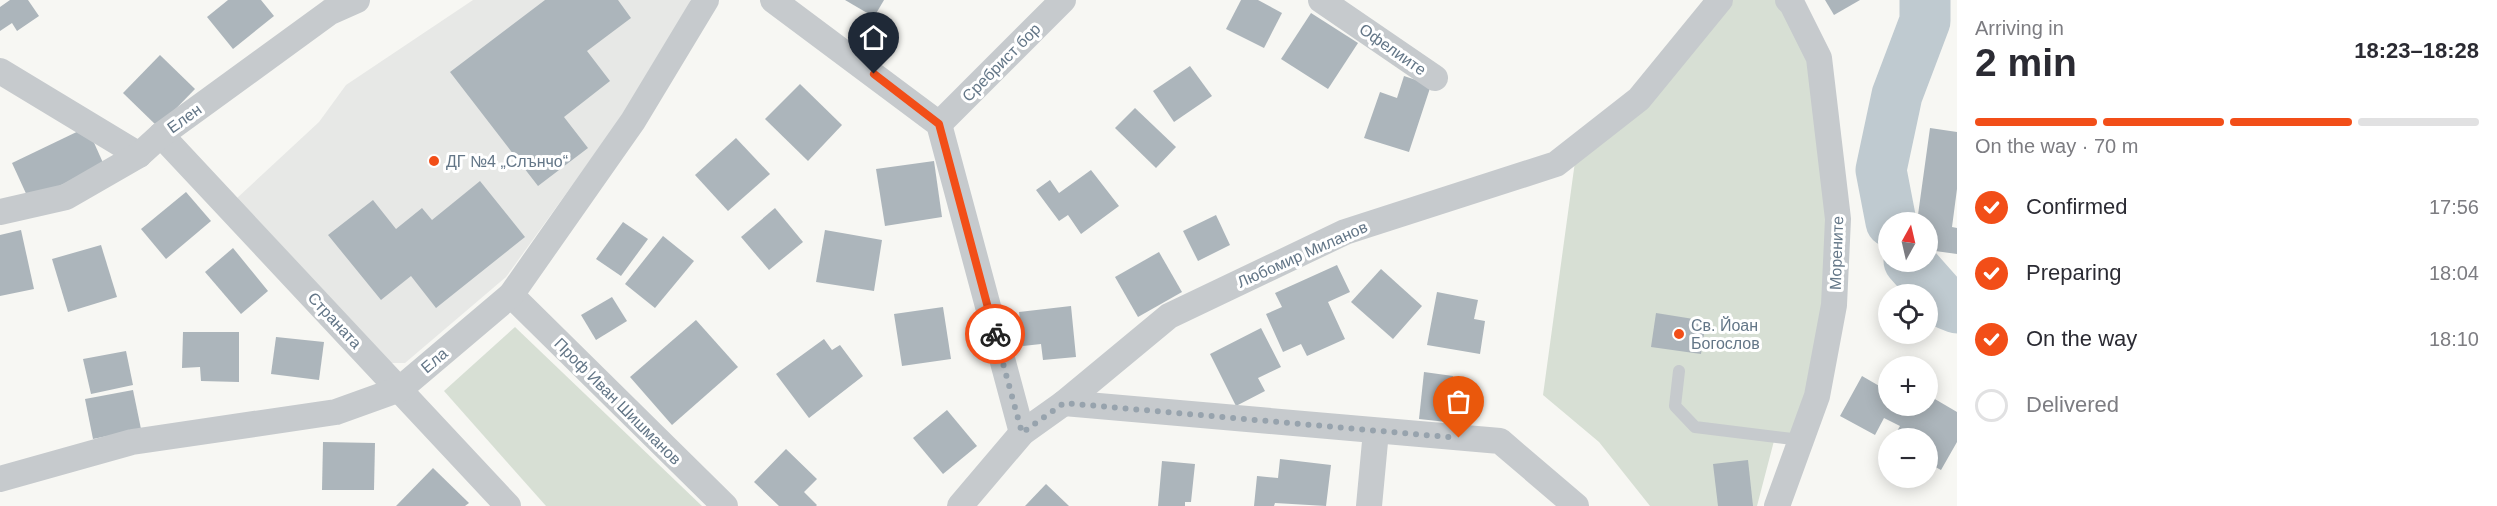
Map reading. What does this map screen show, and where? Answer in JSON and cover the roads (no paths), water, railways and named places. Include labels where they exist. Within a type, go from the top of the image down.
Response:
[{"type":"street","name":"Елен","points":[[0,212],[66,197],[139,155],[161,135],[330,12],[357,0]]},
{"type":"street","name":"Ела","points":[[0,478],[132,442],[336,412],[399,389],[511,295],[633,120],[706,0]]},
{"type":"street","points":[[773,0],[939,124],[1022,433]]},
{"type":"street","name":"Сребрист бор","points":[[939,124],[1063,0]]},
{"type":"street","name":"Офелиите","points":[[1321,0],[1435,78]]},
{"type":"street","name":"Любомир Миланов","points":[[960,506],[1022,433],[1064,403],[1169,315],[1345,232],[1556,164],[1639,99],[1720,0]]},
{"type":"street","name":"Морените","points":[[1777,506],[1817,396],[1834,304],[1838,219],[1819,58],[1788,0]]},
{"type":"street","points":[[0,70],[139,155]]},
{"type":"street","name":"Страната","points":[[161,135],[508,506]]},
{"type":"street","name":"Проф Иван Шишманов","points":[[511,295],[725,506]]},
{"type":"street","points":[[1064,403],[1500,441],[1576,506]]},
{"type":"street","points":[[1369,506],[1376,431]]},
{"type":"lane","points":[[1679,371],[1675,406],[1695,427],[1801,440]]},
{"type":"waterway","points":[[1889,212],[1881,170],[1897,95],[1925,21],[1925,0]]},
{"type":"waterway","points":[[1919,272],[1947,304],[1957,308]]},
{"type":"place","name":"ДГ №4 „Слънчо“","points":[[434,161]]},
{"type":"place","name":"Св. Йоан Богослов","points":[[1679,334]]}]
